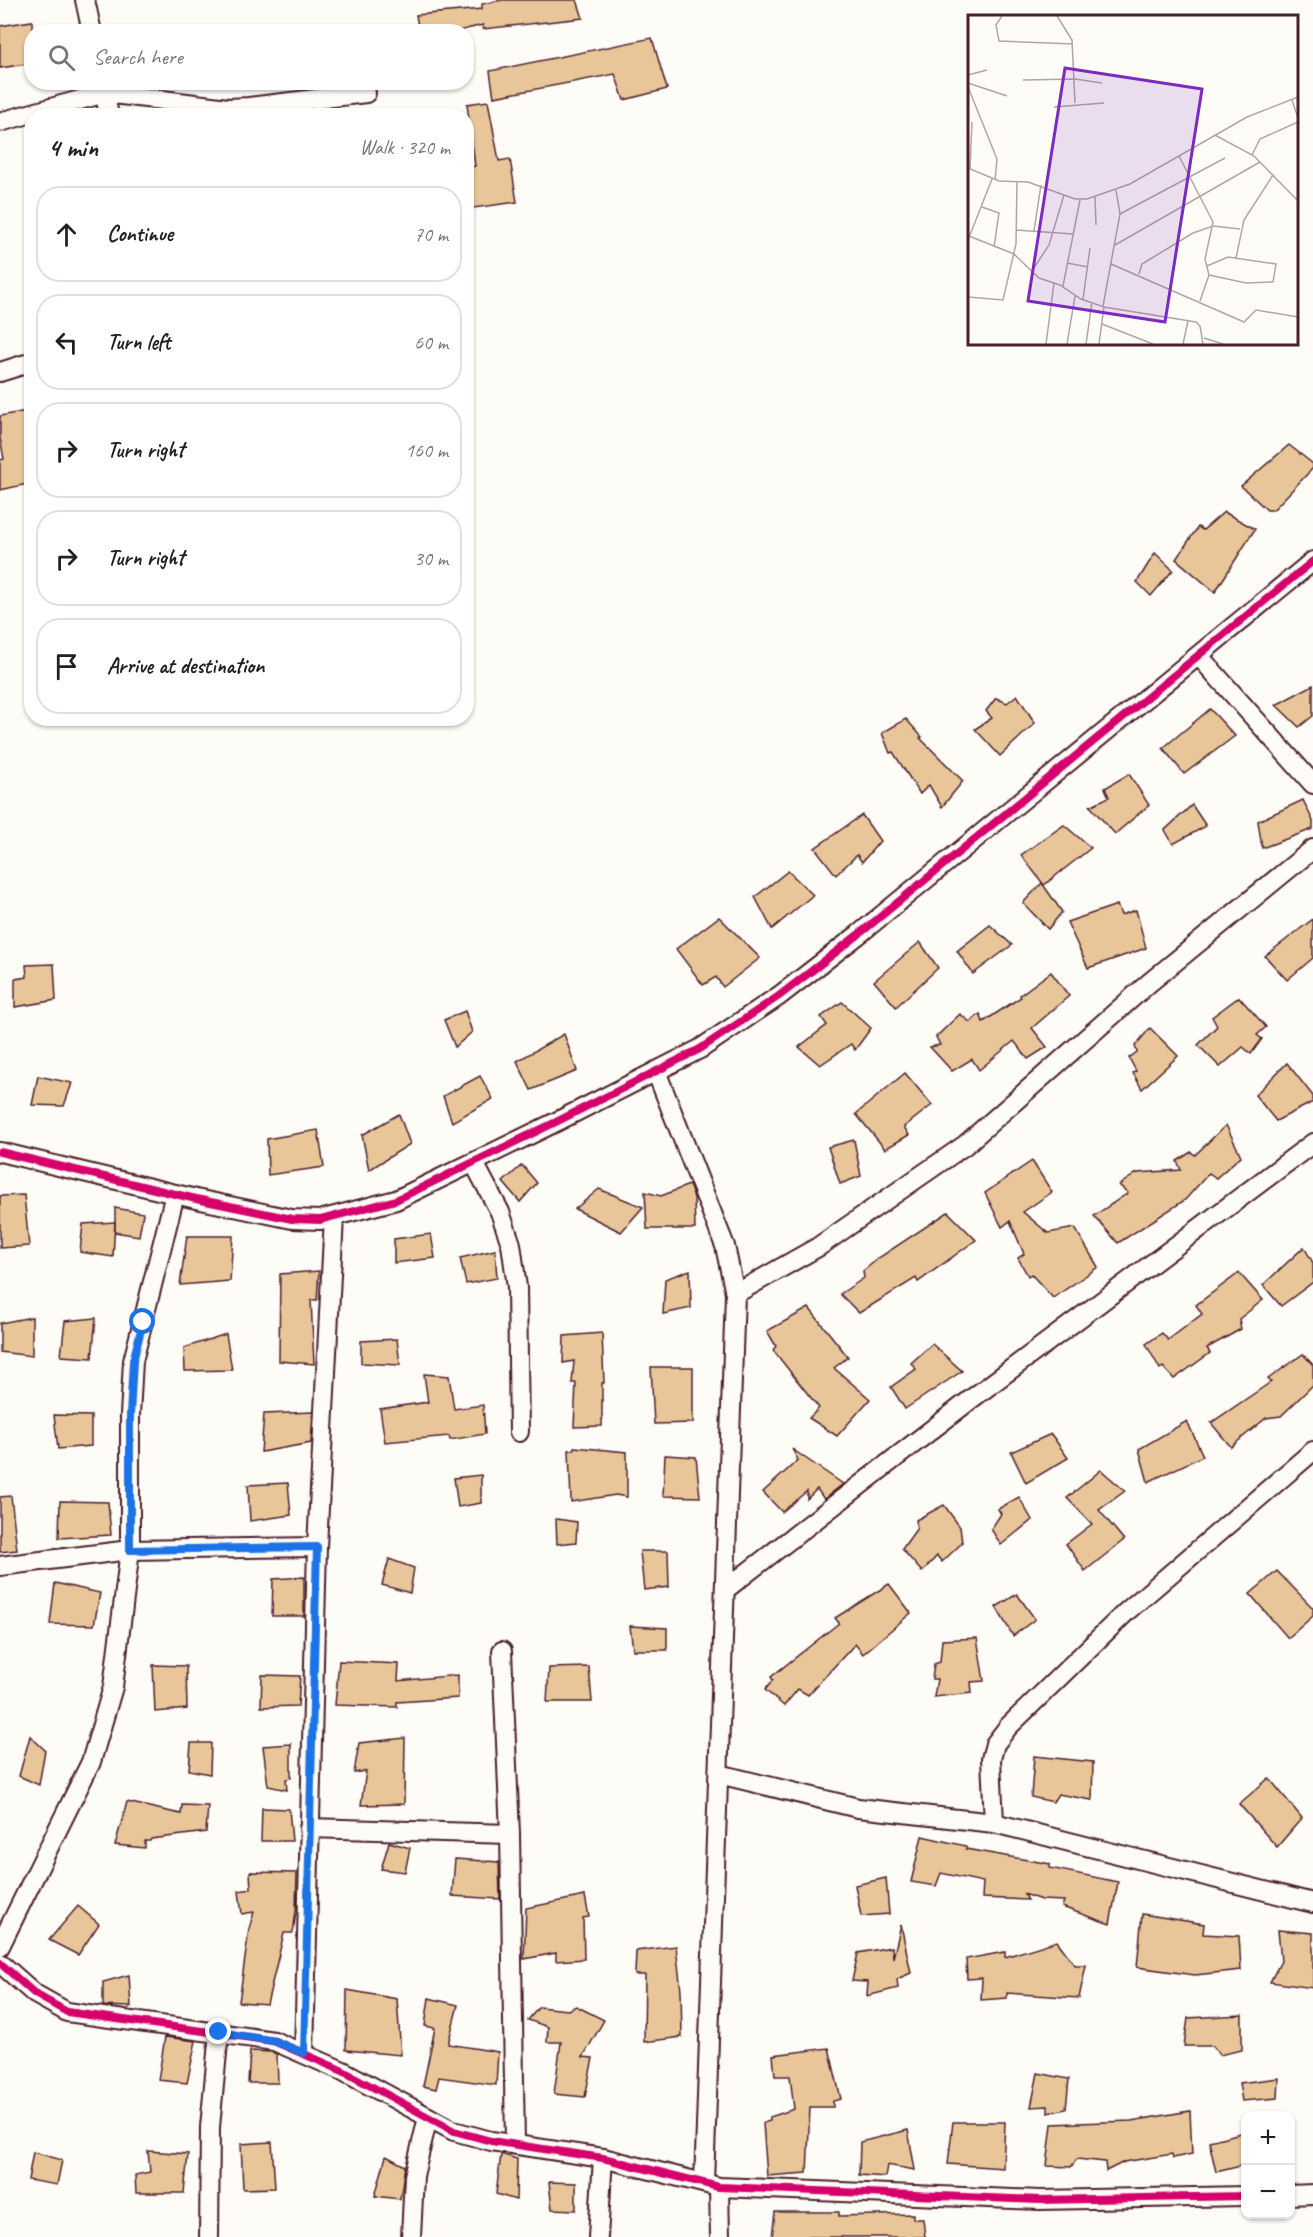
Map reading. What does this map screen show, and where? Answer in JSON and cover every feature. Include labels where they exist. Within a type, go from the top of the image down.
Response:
[{"type":"street","points":[[85,0],[90,24]]},
{"type":"street","points":[[43,108],[98,90]]},
{"type":"street","points":[[104,90],[108,108]]},
{"type":"street","points":[[116,90],[228,108],[366,93]]},
{"type":"street","points":[[0,122],[24,114]]},
{"type":"street","points":[[0,372],[24,364]]},
{"type":"street","points":[[0,1152],[292,1219],[320,1220],[396,1200],[700,1049],[779,996],[867,928],[1313,561]]},
{"type":"street","points":[[1199,656],[1313,784]]},
{"type":"street","points":[[735,1293],[818,1247],[965,1145],[1149,983],[1313,849]]},
{"type":"street","points":[[656,1071],[725,1246],[735,1293],[719,1774],[712,2185],[720,2237]]},
{"type":"street","points":[[726,1589],[970,1400],[1313,1143]]},
{"type":"street","points":[[474,1163],[500,1212],[511,1244],[518,1287],[519,1432]]},
{"type":"street","points":[[0,1946],[91,1762],[113,1687],[130,1550],[130,1415],[133,1361],[175,1194]]},
{"type":"street","points":[[304,2053],[317,1547],[334,1216]]},
{"type":"street","points":[[994,1822],[991,1759],[995,1744],[1008,1727],[1126,1612],[1313,1451]]},
{"type":"street","points":[[0,1566],[130,1550],[317,1547]]},
{"type":"street","points":[[502,1651],[510,1834],[515,2144]]},
{"type":"street","points":[[719,1774],[858,1808],[994,1822],[1313,1903]]},
{"type":"street","points":[[309,1828],[510,1834]]},
{"type":"street","points":[[0,1963],[35,1994],[67,2013],[274,2041],[343,2071],[454,2130],[491,2141],[603,2158],[712,2185],[1040,2200],[1241,2196]]},
{"type":"street","points":[[209,2237],[210,2127],[219,2032]]},
{"type":"street","points":[[411,2237],[414,2176],[428,2117]]},
{"type":"street","points":[[598,2237],[603,2158]]},
{"type":"street","points":[[1295,2195],[1313,2194]]},
{"type":"building","points":[[502,0],[577,0],[583,18],[483,29],[483,25],[474,27],[474,24],[418,24],[416,15],[482,9],[482,4]]},
{"type":"building","points":[[32,21],[32,24],[24,24],[24,64],[0,68],[0,26]]},
{"type":"building","points":[[652,38],[667,89],[624,100],[615,74],[494,97],[490,71]]},
{"type":"building","points":[[488,101],[499,161],[510,159],[517,202],[474,208],[474,108],[468,108],[467,104]]},
{"type":"building","points":[[24,412],[24,485],[0,490],[0,460],[4,459],[0,438],[0,416]]},
{"type":"building","points":[[1289,445],[1313,464],[1313,468],[1273,510],[1267,510],[1241,486]]},
{"type":"building","points":[[1224,512],[1255,529],[1215,592],[1176,559],[1198,527],[1203,530]]},
{"type":"building","points":[[1155,553],[1173,570],[1151,596],[1137,582]]},
{"type":"building","points":[[1313,685],[1313,716],[1299,727],[1276,705]]},
{"type":"building","points":[[1017,695],[1035,723],[1000,756],[975,729],[992,718],[986,711],[996,698],[1007,703]]},
{"type":"building","points":[[1210,709],[1235,736],[1184,774],[1163,748]]},
{"type":"building","points":[[906,719],[922,737],[920,738],[963,781],[942,807],[929,785],[920,794],[893,752],[890,753],[882,733]]},
{"type":"building","points":[[1129,774],[1149,805],[1115,834],[1090,806],[1109,797],[1105,788]]},
{"type":"building","points":[[1303,800],[1313,821],[1313,829],[1262,848],[1258,821]]},
{"type":"building","points":[[1192,805],[1206,826],[1173,844],[1165,830]]},
{"type":"building","points":[[862,815],[880,841],[862,862],[857,855],[836,875],[815,848]]},
{"type":"building","points":[[1064,825],[1091,848],[1044,885],[1021,855]]},
{"type":"building","points":[[788,871],[813,895],[772,929],[755,897]]},
{"type":"building","points":[[1042,883],[1062,912],[1048,929],[1023,903]]},
{"type":"building","points":[[1117,905],[1121,915],[1136,910],[1146,948],[1088,968],[1067,922]]},
{"type":"building","points":[[719,917],[760,958],[723,987],[716,977],[703,985],[676,949]]},
{"type":"building","points":[[1313,919],[1313,958],[1287,980],[1265,956]]},
{"type":"building","points":[[990,925],[1012,945],[973,974],[957,951]]},
{"type":"building","points":[[920,942],[938,968],[896,1007],[874,981]]},
{"type":"building","points":[[54,964],[56,1000],[15,1007],[15,979],[27,977],[26,965]]},
{"type":"building","points":[[1051,972],[1069,996],[1032,1028],[1047,1047],[1028,1059],[1014,1041],[979,1070],[972,1059],[952,1071],[930,1047],[940,1045],[936,1037],[960,1014],[970,1022],[980,1014],[983,1022],[1021,997],[1020,995]]},
{"type":"building","points":[[1239,997],[1266,1027],[1257,1035],[1262,1039],[1251,1054],[1243,1047],[1220,1067],[1198,1045],[1217,1026],[1212,1017]]},
{"type":"building","points":[[842,1002],[871,1028],[855,1050],[851,1044],[820,1065],[799,1047],[827,1025],[821,1017]]},
{"type":"building","points":[[465,1011],[472,1032],[455,1047],[444,1020]]},
{"type":"building","points":[[1150,1028],[1178,1056],[1142,1089],[1133,1073],[1136,1071],[1129,1058],[1137,1052],[1135,1046]]},
{"type":"building","points":[[564,1034],[577,1071],[531,1090],[517,1061]]},
{"type":"building","points":[[1287,1063],[1313,1096],[1313,1102],[1276,1121],[1255,1095]]},
{"type":"building","points":[[905,1073],[932,1105],[904,1127],[909,1135],[885,1149],[856,1114]]},
{"type":"building","points":[[38,1076],[72,1083],[64,1106],[32,1105]]},
{"type":"building","points":[[480,1076],[493,1099],[452,1122],[443,1096]]},
{"type":"building","points":[[399,1114],[410,1144],[369,1170],[362,1135]]},
{"type":"building","points":[[1226,1125],[1241,1156],[1216,1178],[1209,1173],[1185,1200],[1118,1243],[1094,1216],[1128,1193],[1119,1185],[1137,1173],[1181,1170],[1177,1161],[1191,1152],[1195,1155]]},
{"type":"building","points":[[318,1130],[324,1167],[268,1175],[267,1139]]},
{"type":"building","points":[[854,1140],[861,1176],[840,1184],[828,1147]]},
{"type":"building","points":[[1032,1161],[1052,1192],[1023,1212],[1048,1233],[1075,1228],[1098,1267],[1053,1298],[1031,1274],[1028,1276],[1018,1258],[1024,1254],[1010,1221],[1002,1227],[985,1193]]},
{"type":"building","points":[[522,1165],[537,1183],[520,1202],[503,1182]]},
{"type":"building","points":[[689,1185],[694,1198],[695,1229],[647,1229],[645,1192],[661,1196]]},
{"type":"building","points":[[599,1189],[643,1207],[621,1232],[575,1209]]},
{"type":"building","points":[[24,1195],[29,1246],[0,1248],[0,1196]]},
{"type":"building","points":[[115,1208],[143,1213],[139,1236],[115,1232]]},
{"type":"building","points":[[948,1212],[976,1240],[918,1282],[916,1278],[859,1313],[840,1294],[864,1278],[863,1271],[880,1257]]},
{"type":"building","points":[[115,1222],[113,1257],[80,1252],[83,1224]]},
{"type":"building","points":[[431,1234],[435,1258],[394,1263],[394,1239]]},
{"type":"building","points":[[187,1236],[233,1236],[230,1281],[180,1285]]},
{"type":"building","points":[[1304,1247],[1313,1263],[1313,1282],[1281,1306],[1263,1285]]},
{"type":"building","points":[[495,1250],[497,1278],[466,1284],[460,1258]]},
{"type":"building","points":[[690,1270],[691,1308],[663,1314],[665,1279]]},
{"type":"building","points":[[319,1271],[317,1300],[311,1300],[314,1364],[279,1361],[280,1274]]},
{"type":"building","points":[[1239,1273],[1263,1300],[1239,1319],[1241,1329],[1207,1348],[1210,1353],[1174,1379],[1163,1367],[1160,1369],[1146,1344],[1162,1333],[1168,1340],[1202,1314],[1196,1305]]},
{"type":"building","points":[[809,1308],[848,1357],[834,1368],[870,1399],[837,1436],[809,1418],[819,1408],[773,1350],[776,1346],[767,1331]]},
{"type":"building","points":[[32,1317],[32,1356],[0,1352],[0,1323]]},
{"type":"building","points":[[96,1318],[92,1358],[61,1356],[65,1321]]},
{"type":"building","points":[[602,1333],[604,1383],[602,1383],[602,1426],[574,1427],[576,1383],[572,1383],[574,1361],[563,1363],[564,1336]]},
{"type":"building","points":[[226,1334],[232,1370],[185,1371],[184,1348]]},
{"type":"building","points":[[397,1339],[400,1365],[361,1363],[361,1341]]},
{"type":"building","points":[[932,1344],[962,1371],[905,1409],[891,1387],[916,1369],[911,1363]]},
{"type":"building","points":[[1303,1354],[1313,1365],[1313,1385],[1281,1416],[1266,1418],[1231,1447],[1211,1423],[1271,1382],[1268,1379]]},
{"type":"building","points":[[651,1367],[693,1367],[693,1423],[654,1424]]},
{"type":"building","points":[[424,1374],[449,1376],[454,1409],[483,1405],[485,1434],[450,1440],[449,1436],[385,1442],[380,1409],[428,1402]]},
{"type":"building","points":[[313,1412],[311,1443],[261,1452],[264,1414]]},
{"type":"building","points":[[54,1415],[91,1416],[91,1446],[58,1449]]},
{"type":"building","points":[[1187,1421],[1203,1456],[1148,1482],[1139,1449]]},
{"type":"building","points":[[1051,1434],[1068,1458],[1026,1483],[1011,1452]]},
{"type":"building","points":[[574,1447],[627,1452],[627,1497],[616,1495],[571,1502],[569,1450],[574,1450]]},
{"type":"building","points":[[792,1449],[843,1484],[824,1499],[817,1489],[807,1499],[807,1491],[782,1512],[763,1492],[798,1460]]},
{"type":"building","points":[[665,1455],[696,1457],[700,1497],[663,1496]]},
{"type":"building","points":[[1101,1470],[1125,1491],[1099,1510],[1124,1540],[1085,1571],[1066,1544],[1092,1524],[1067,1498]]},
{"type":"building","points":[[481,1475],[481,1503],[458,1507],[454,1478]]},
{"type":"building","points":[[288,1483],[291,1515],[250,1521],[248,1485]]},
{"type":"building","points":[[11,1496],[17,1550],[0,1552],[0,1497]]},
{"type":"building","points":[[1019,1497],[1032,1520],[1001,1545],[991,1529],[1001,1514],[998,1509]]},
{"type":"building","points":[[60,1501],[108,1502],[111,1535],[59,1538]]},
{"type":"building","points":[[944,1505],[960,1527],[962,1543],[942,1562],[937,1556],[922,1572],[902,1549],[917,1528],[916,1520]]},
{"type":"building","points":[[556,1519],[577,1522],[576,1542],[557,1544]]},
{"type":"building","points":[[640,1551],[668,1551],[669,1587],[644,1590]]},
{"type":"building","points":[[389,1559],[414,1568],[410,1593],[382,1585]]},
{"type":"building","points":[[1277,1571],[1313,1608],[1313,1616],[1288,1638],[1250,1594]]},
{"type":"building","points":[[304,1577],[304,1616],[272,1616],[273,1579]]},
{"type":"building","points":[[55,1583],[100,1593],[94,1625],[50,1624]]},
{"type":"building","points":[[889,1584],[911,1613],[863,1654],[855,1644],[808,1695],[798,1689],[784,1706],[765,1690],[773,1680],[771,1677],[839,1623],[835,1618]]},
{"type":"building","points":[[1017,1594],[1035,1619],[1013,1636],[996,1607]]},
{"type":"building","points":[[630,1626],[667,1628],[667,1650],[633,1650]]},
{"type":"building","points":[[977,1638],[984,1681],[971,1682],[972,1693],[934,1697],[937,1679],[932,1679],[934,1664],[940,1662],[942,1640]]},
{"type":"building","points":[[339,1661],[399,1664],[398,1681],[458,1675],[458,1698],[397,1702],[397,1707],[335,1705]]},
{"type":"building","points":[[153,1665],[186,1666],[187,1709],[155,1712]]},
{"type":"building","points":[[589,1667],[592,1702],[547,1702],[549,1668]]},
{"type":"building","points":[[262,1675],[300,1676],[298,1706],[261,1707]]},
{"type":"building","points":[[30,1736],[45,1750],[39,1785],[19,1776]]},
{"type":"building","points":[[405,1738],[404,1804],[361,1805],[366,1771],[354,1773],[359,1743]]},
{"type":"building","points":[[191,1743],[211,1743],[210,1774],[189,1770]]},
{"type":"building","points":[[291,1744],[291,1778],[286,1779],[287,1790],[268,1786],[263,1746]]},
{"type":"building","points":[[1034,1756],[1093,1762],[1092,1800],[1058,1794],[1053,1802],[1031,1797]]},
{"type":"building","points":[[1269,1778],[1302,1818],[1277,1847],[1239,1804]]},
{"type":"building","points":[[127,1802],[181,1814],[182,1805],[208,1806],[206,1832],[151,1839],[145,1841],[145,1848],[115,1845]]},
{"type":"building","points":[[262,1808],[289,1809],[292,1841],[261,1841]]},
{"type":"building","points":[[922,1836],[966,1846],[966,1849],[1050,1864],[1050,1868],[1118,1882],[1110,1924],[1062,1907],[1064,1901],[1041,1900],[1024,1894],[1028,1900],[982,1898],[983,1882],[941,1873],[936,1886],[911,1882]]},
{"type":"building","points":[[389,1842],[410,1848],[405,1872],[381,1869]]},
{"type":"building","points":[[455,1859],[499,1862],[500,1899],[452,1896]]},
{"type":"building","points":[[250,1872],[297,1873],[293,1933],[284,1933],[267,2004],[239,2002],[249,1929],[254,1912],[242,1914],[239,1891],[251,1889]]},
{"type":"building","points":[[886,1878],[889,1914],[861,1916],[855,1885]]},
{"type":"building","points":[[585,1896],[589,1917],[583,1918],[584,1959],[556,1961],[556,1953],[524,1959],[526,1908]]},
{"type":"building","points":[[78,1906],[99,1924],[78,1955],[49,1940]]},
{"type":"building","points":[[1142,1914],[1204,1924],[1203,1934],[1239,1936],[1241,1970],[1195,1975],[1137,1967]]},
{"type":"building","points":[[901,1925],[911,1973],[897,1979],[898,1988],[867,1996],[868,1982],[852,1981],[858,1953],[892,1947],[893,1958]]},
{"type":"building","points":[[1278,1930],[1313,1933],[1313,1988],[1270,1982],[1281,1961]]},
{"type":"building","points":[[1057,1941],[1075,1965],[1086,1965],[1079,1998],[1007,1993],[1007,1998],[981,2000],[982,1978],[967,1979],[966,1959],[1005,1952],[1005,1957]]},
{"type":"building","points":[[676,1946],[681,1991],[682,2037],[644,2042],[645,1975],[635,1975],[636,1951]]},
{"type":"building","points":[[129,1975],[131,2007],[103,2006],[103,1982]]},
{"type":"building","points":[[347,1990],[397,1999],[401,2055],[346,2050]]},
{"type":"building","points":[[429,1998],[458,2005],[448,2044],[498,2052],[496,2085],[439,2077],[436,2089],[423,2086],[435,2028],[425,2026]]},
{"type":"building","points":[[576,2006],[604,2020],[583,2057],[593,2058],[585,2097],[554,2094],[561,2042],[547,2042],[548,2027],[528,2020],[539,2007],[568,2010]]},
{"type":"building","points":[[1242,2015],[1242,2050],[1219,2055],[1213,2046],[1184,2046],[1188,2018]]},
{"type":"building","points":[[165,2037],[196,2041],[187,2083],[158,2080]]},
{"type":"building","points":[[829,2048],[841,2099],[833,2101],[833,2107],[810,2107],[807,2173],[767,2176],[763,2123],[770,2121],[770,2117],[794,2109],[790,2076],[775,2076],[773,2055]]},
{"type":"building","points":[[250,2051],[271,2052],[277,2055],[278,2083],[248,2083]]},
{"type":"building","points":[[1038,2073],[1069,2079],[1066,2109],[1048,2113],[1048,2106],[1031,2107]]},
{"type":"building","points":[[1279,2078],[1278,2098],[1242,2101],[1239,2083]]},
{"type":"building","points":[[1190,2111],[1192,2154],[1173,2158],[1172,2154],[1124,2162],[1106,2171],[1105,2162],[1077,2159],[1071,2167],[1047,2166],[1052,2124],[1131,2121]]},
{"type":"building","points":[[953,2122],[1005,2122],[1003,2168],[948,2164]]},
{"type":"building","points":[[908,2130],[915,2170],[887,2165],[885,2177],[859,2175],[860,2142]]},
{"type":"building","points":[[1241,2133],[1241,2166],[1216,2172],[1209,2141]]},
{"type":"building","points":[[272,2142],[275,2188],[243,2189],[241,2144]]},
{"type":"building","points":[[148,2151],[188,2154],[184,2193],[136,2193],[135,2175],[150,2172]]},
{"type":"building","points":[[33,2152],[62,2160],[57,2185],[28,2180]]},
{"type":"building","points":[[501,2154],[517,2159],[516,2200],[496,2194]]},
{"type":"building","points":[[386,2156],[405,2166],[400,2199],[375,2196]]},
{"type":"building","points":[[549,2182],[576,2183],[576,2210],[552,2209]]},
{"type":"building","points":[[775,2212],[839,2212],[839,2216],[913,2214],[913,2219],[923,2219],[925,2237],[772,2237]]},
{"type":"cycle path","points":[[0,1152],[196,1199],[292,1219],[320,1220],[396,1200],[700,1049],[779,996],[858,935],[1313,561]]},
{"type":"cycle path","points":[[0,1963],[35,1994],[67,2012],[274,2041],[343,2071],[454,2131],[491,2141],[603,2158],[719,2187],[1040,2200],[1241,2196]]},
{"type":"route","points":[[143,1322],[133,1361],[130,1415],[130,1550],[317,1547],[304,2053],[274,2041],[219,2032]]}]
